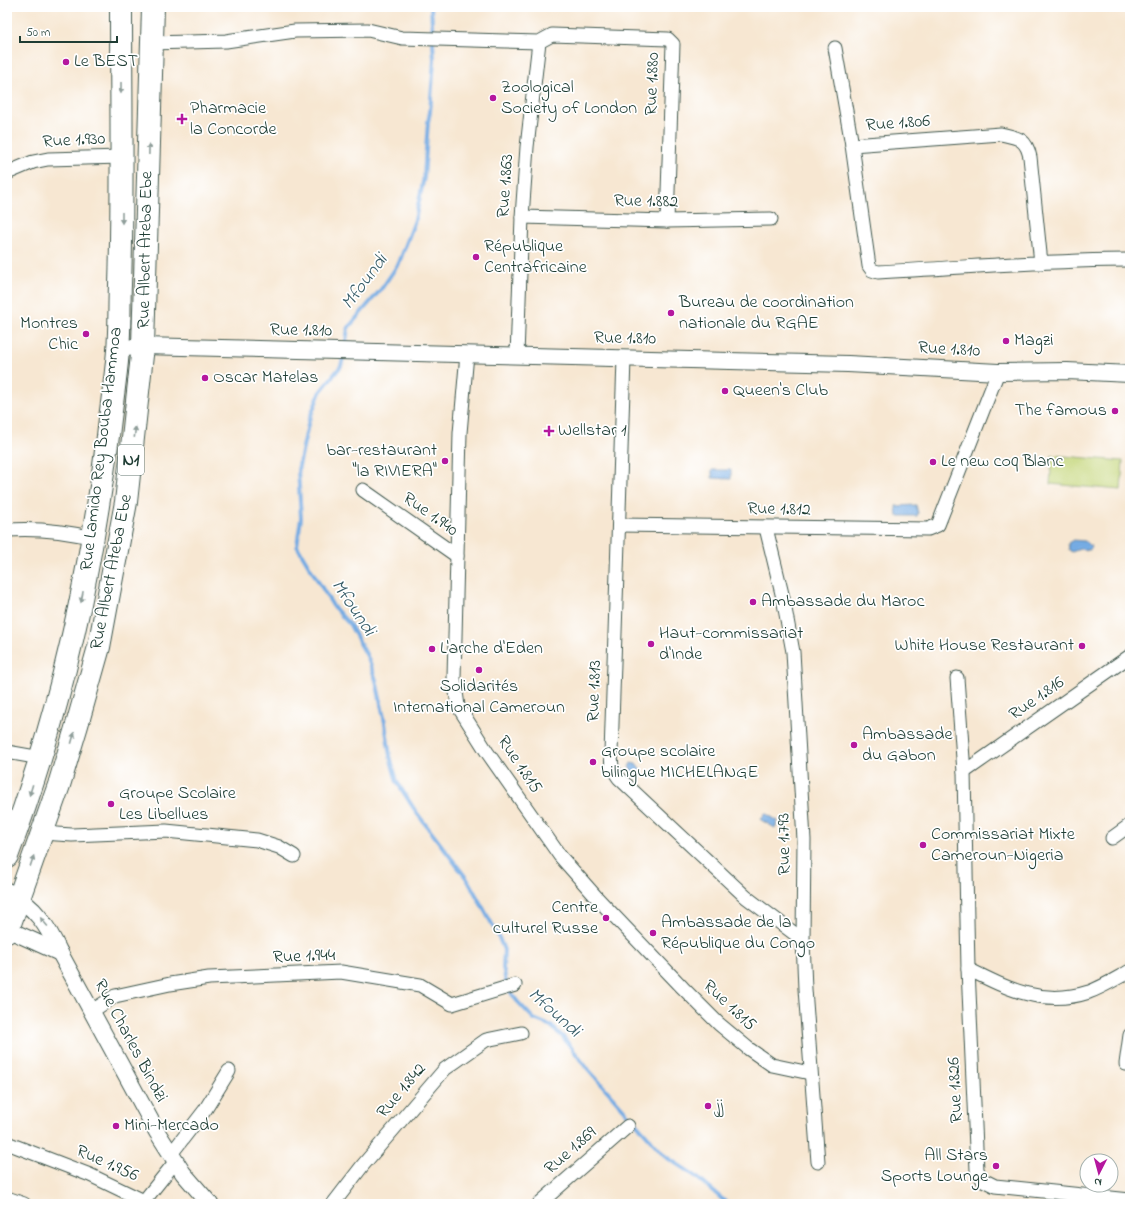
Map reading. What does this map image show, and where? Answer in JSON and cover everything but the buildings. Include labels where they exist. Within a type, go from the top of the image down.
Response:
[{"type":"highway","name":"Rue Lamido Rey Bouba Hammoa","points":[[7,856],[27,803],[41,758],[80,605],[94,538],[118,350],[122,157],[121,7]]},
{"type":"highway","name":"Rue Albert Ateba Ebe","points":[[7,930],[13,894],[42,833],[59,785],[100,640],[126,502],[143,346],[153,7]]},
{"type":"street","name":"Rue 1.880","points":[[151,44],[226,41],[295,31],[368,30],[402,38],[539,42],[552,35],[668,39],[672,41],[667,221]]},
{"type":"street","name":"Rue 1.863","points":[[517,356],[522,217],[527,147],[539,42]]},
{"type":"street","points":[[835,48],[852,145]]},
{"type":"street","name":"Rue 1.806","points":[[1041,263],[1029,152],[1028,147],[1020,138],[1001,134],[852,145],[869,266],[872,270],[878,272],[1041,263],[1130,260]]},
{"type":"street","name":"Rue 1.930","points":[[7,173],[33,162],[48,159],[122,157]]},
{"type":"street","name":"Rue 1.882","points":[[522,217],[667,221],[771,219]]},
{"type":"street","name":"Rue 1.810","points":[[118,350],[143,346],[848,364],[998,372],[1067,371],[1130,374]]},
{"type":"street","name":"Rue 1.815","points":[[467,354],[460,433],[454,678],[458,706],[487,752],[560,856],[598,899],[688,993],[749,1049],[772,1065],[810,1073]]},
{"type":"street","name":"Rue 1.813","points":[[624,359],[611,754],[612,768],[619,778],[746,897],[803,940]]},
{"type":"street","name":"Rue 1.812","points":[[619,525],[928,529],[938,525],[998,372]]},
{"type":"street","name":"Rue 1.940","points":[[363,490],[457,556]]},
{"type":"street","name":"Rue 1.793","points":[[766,528],[784,598],[793,652],[804,840],[803,940],[810,1073],[818,1162]]},
{"type":"street","points":[[7,530],[33,529],[69,532],[94,538]]},
{"type":"street","name":"Rue 1.816","points":[[964,772],[1130,656]]},
{"type":"street","name":"Rue 1.826","points":[[957,678],[964,772],[968,969],[977,1170],[983,1180],[995,1186],[1130,1200]]},
{"type":"street","points":[[7,752],[41,758]]},
{"type":"street","points":[[1112,838],[1130,825]]},
{"type":"street","points":[[42,833],[80,834],[166,831],[257,840],[279,847],[294,856]]},
{"type":"street","name":"Rue Charles Bindzi","points":[[13,894],[35,912],[48,928],[60,953],[173,1158],[210,1204]]},
{"type":"street","points":[[7,930],[60,953]]},
{"type":"street","points":[[968,969],[1002,986],[1033,996],[1053,999],[1090,992],[1130,971]]},
{"type":"street","name":"Rue 1.944","points":[[92,1011],[115,996],[170,984],[209,978],[341,972],[420,985],[452,1004],[515,985]]},
{"type":"street","name":"Rue 1.842","points":[[333,1204],[363,1165],[445,1069],[486,1040],[521,1033]]},
{"type":"street","points":[[1126,1064],[1130,1036]]},
{"type":"street","points":[[173,1158],[229,1071]]},
{"type":"street","name":"Rue 1.869","points":[[539,1204],[628,1126]]},
{"type":"street","name":"Rue 1.956","points":[[7,1143],[90,1175],[144,1201],[173,1158]]},
{"type":"street","points":[[7,1198],[24,1204]]},
{"type":"green space","points":[[1052,455],[1123,461],[1121,490],[1050,484]]},
{"type":"water","points":[[712,470],[731,470],[731,479],[712,478]]},
{"type":"water","points":[[916,505],[918,513],[917,516],[897,516],[896,506]]},
{"type":"water","points":[[1073,540],[1085,541],[1091,546],[1090,550],[1080,549],[1072,552],[1069,550],[1068,543]]},
{"type":"water","points":[[631,763],[636,764],[642,772],[640,778],[636,777],[629,767]]},
{"type":"water","points":[[765,813],[778,821],[775,828],[761,820]]},
{"type":"waterway","name":"Mfoundi","points":[[345,348],[348,328],[382,288],[399,263],[415,220],[424,177],[434,60],[431,7]]},
{"type":"waterway","name":"Mfoundi","points":[[344,355],[341,366],[320,392],[309,420],[298,470],[301,518],[297,546],[333,606],[350,625],[367,656],[376,680],[390,756],[397,782],[416,812],[467,879],[497,933],[504,950],[503,968],[507,987],[517,1001],[534,1019],[551,1026],[563,1037],[587,1068],[666,1157],[694,1175],[728,1204]]},
{"type":"place","name":"Le BEST","points":[[66,62]]},
{"type":"place","name":"Zoological Society of London","points":[[493,98]]},
{"type":"place","name":"Pharmacie la Concorde","points":[[182,119]]},
{"type":"place","name":"République Centrafricaine","points":[[476,257]]},
{"type":"place","name":"Bureau de coordination nationale du RGAE","points":[[671,313]]},
{"type":"place","name":"Montres Chic","points":[[86,334]]},
{"type":"place","name":"Magzi","points":[[1006,341]]},
{"type":"place","name":"Oscar Matelas","points":[[205,378]]},
{"type":"place","name":"Queen's Club","points":[[725,391]]},
{"type":"place","name":"The famous","points":[[1115,411]]},
{"type":"place","name":"Wellstar 1","points":[[549,431]]},
{"type":"place","name":"bar-restaurant \"la RIVIERA\"","points":[[445,461]]},
{"type":"place","name":"Le new coq Blanc","points":[[933,462]]},
{"type":"place","name":"Ambassade du Maroc","points":[[753,602]]},
{"type":"place","name":"Haut-commissariat d'Inde","points":[[651,644]]},
{"type":"place","name":"White House Restaurant","points":[[1082,646]]},
{"type":"place","name":"L'arche d'Eden","points":[[432,649]]},
{"type":"place","name":"Solidarités International Cameroun","points":[[479,670]]},
{"type":"place","name":"Ambassade du Gabon","points":[[854,745]]},
{"type":"place","name":"Groupe scolaire bilingue MICHELANGE","points":[[593,762]]},
{"type":"place","name":"Groupe Scolaire Les Libellues","points":[[111,804]]},
{"type":"place","name":"Commissariat Mixte Cameroun-Nigeria","points":[[923,845]]},
{"type":"place","name":"Centre culturel Russe","points":[[606,918]]},
{"type":"place","name":"Ambassade de la République du Congo","points":[[653,933]]},
{"type":"place","name":"jj","points":[[708,1106]]},
{"type":"place","name":"Mini-Mercado","points":[[116,1126]]},
{"type":"place","name":"All Stars Sports Lounge","points":[[996,1166]]}]
